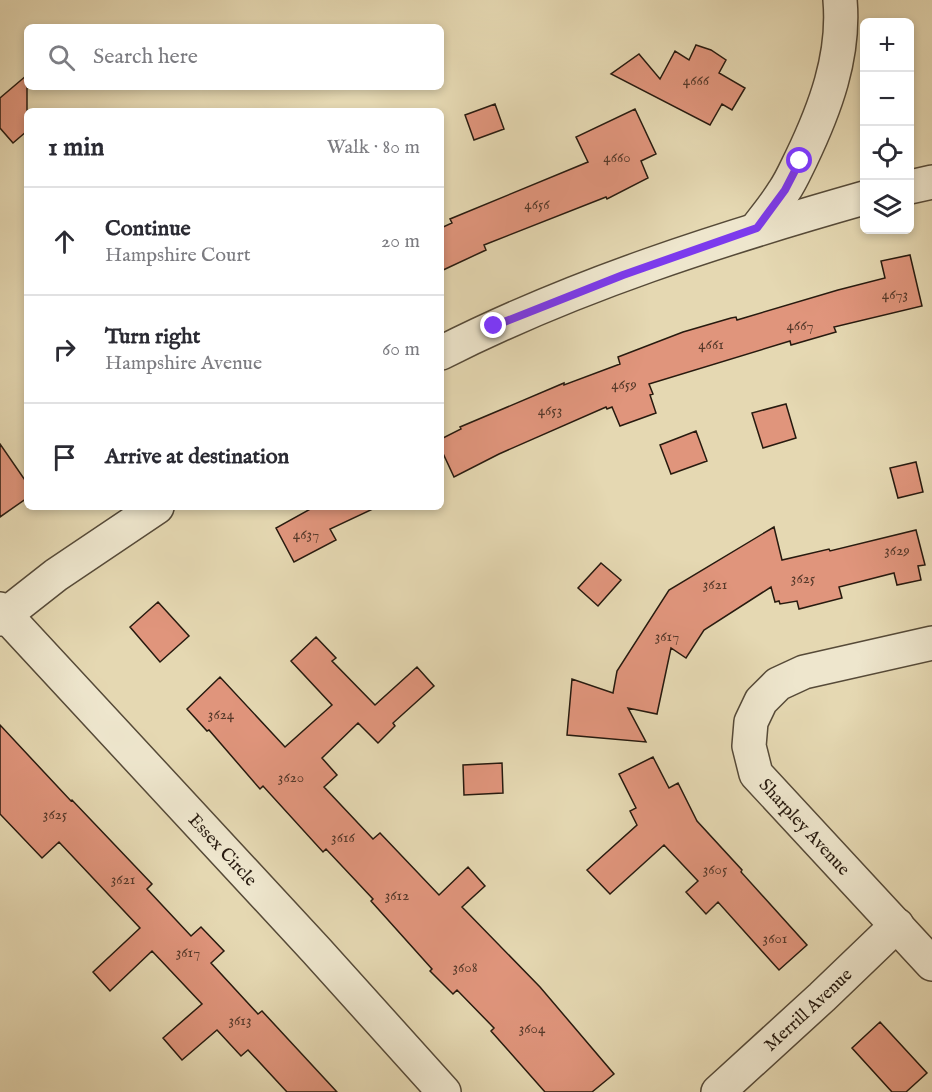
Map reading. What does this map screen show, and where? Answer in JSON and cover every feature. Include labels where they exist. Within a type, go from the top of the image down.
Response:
[{"type":"street","points":[[757,228],[785,190],[828,96],[837,60],[840,0]]},
{"type":"street","points":[[914,186],[932,182]]},
{"type":"street","points":[[444,351],[494,326],[623,275],[757,228],[860,199]]},
{"type":"street","points":[[2,614],[56,574],[152,510]]},
{"type":"street","name":"Essex Circle","points":[[2,614],[316,950],[444,1092]]},
{"type":"street","name":"Sharpley Avenue","points":[[932,643],[804,672],[778,684],[762,701],[751,722],[749,746],[756,774],[932,964]]},
{"type":"street","name":"Merrill Avenue","points":[[718,1092],[897,925]]},
{"type":"building","points":[[696,45],[711,50],[726,60],[719,73],[745,88],[732,110],[722,104],[710,125],[611,74],[639,54],[660,79],[675,51],[689,60]]},
{"type":"building","points":[[24,78],[27,108],[24,108],[24,134],[13,143],[0,128],[0,98]]},
{"type":"building","points":[[495,104],[504,129],[474,140],[465,115]]},
{"type":"building","points":[[635,109],[656,154],[641,161],[648,178],[607,199],[606,197],[484,245],[486,250],[444,270],[444,227],[452,223],[450,219],[588,162],[576,137]]},
{"type":"building","points":[[910,255],[922,306],[834,327],[836,332],[791,345],[790,341],[649,384],[656,413],[620,426],[612,407],[607,409],[606,407],[499,454],[454,477],[444,455],[444,438],[461,429],[460,427],[564,383],[564,385],[620,364],[618,357],[683,332],[731,318],[736,317],[737,320],[885,278],[881,261]]},
{"type":"building","points":[[786,404],[796,438],[763,448],[752,413]]},
{"type":"building","points":[[696,431],[707,461],[671,474],[660,445]]},
{"type":"building","points":[[0,444],[24,479],[24,500],[0,517]]},
{"type":"building","points":[[916,462],[923,492],[898,498],[890,468]]},
{"type":"building","points":[[309,510],[371,510],[330,529],[336,540],[294,562],[276,528]]},
{"type":"building","points":[[774,527],[782,560],[916,530],[925,565],[918,566],[921,580],[897,585],[894,573],[839,587],[842,598],[799,609],[797,601],[780,604],[779,601],[775,602],[771,587],[704,630],[686,658],[671,648],[657,714],[628,708],[646,742],[567,735],[572,679],[613,693],[617,671],[669,590]]},
{"type":"building","points":[[601,563],[621,580],[598,606],[578,588]]},
{"type":"building","points":[[158,602],[189,636],[160,662],[130,627]]},
{"type":"building","points":[[316,637],[336,658],[332,661],[375,705],[417,667],[434,686],[393,723],[395,726],[378,743],[358,723],[322,758],[337,775],[324,787],[373,839],[380,833],[439,895],[468,867],[485,886],[462,907],[540,987],[614,1074],[592,1092],[545,1092],[491,1031],[494,1028],[457,990],[453,994],[430,971],[432,969],[371,901],[373,899],[326,849],[323,852],[263,786],[260,789],[209,730],[207,731],[187,709],[220,677],[285,747],[332,705],[291,661]]},
{"type":"building","points":[[0,725],[152,884],[147,889],[191,936],[201,927],[224,951],[211,963],[258,1014],[262,1011],[337,1092],[287,1092],[248,1050],[241,1056],[217,1030],[182,1060],[163,1038],[202,1004],[152,951],[110,991],[93,972],[140,928],[59,842],[42,858],[0,814]]},
{"type":"building","points":[[653,757],[669,788],[678,783],[697,821],[807,945],[779,970],[718,902],[706,914],[686,892],[698,881],[664,845],[610,894],[587,870],[637,825],[630,811],[636,808],[619,774]]},
{"type":"building","points":[[502,763],[503,793],[464,795],[463,765]]},
{"type":"building","points":[[880,1022],[927,1073],[906,1092],[892,1092],[852,1048]]},
{"type":"route","points":[[494,326],[623,275],[757,228],[785,190],[800,161]]}]
